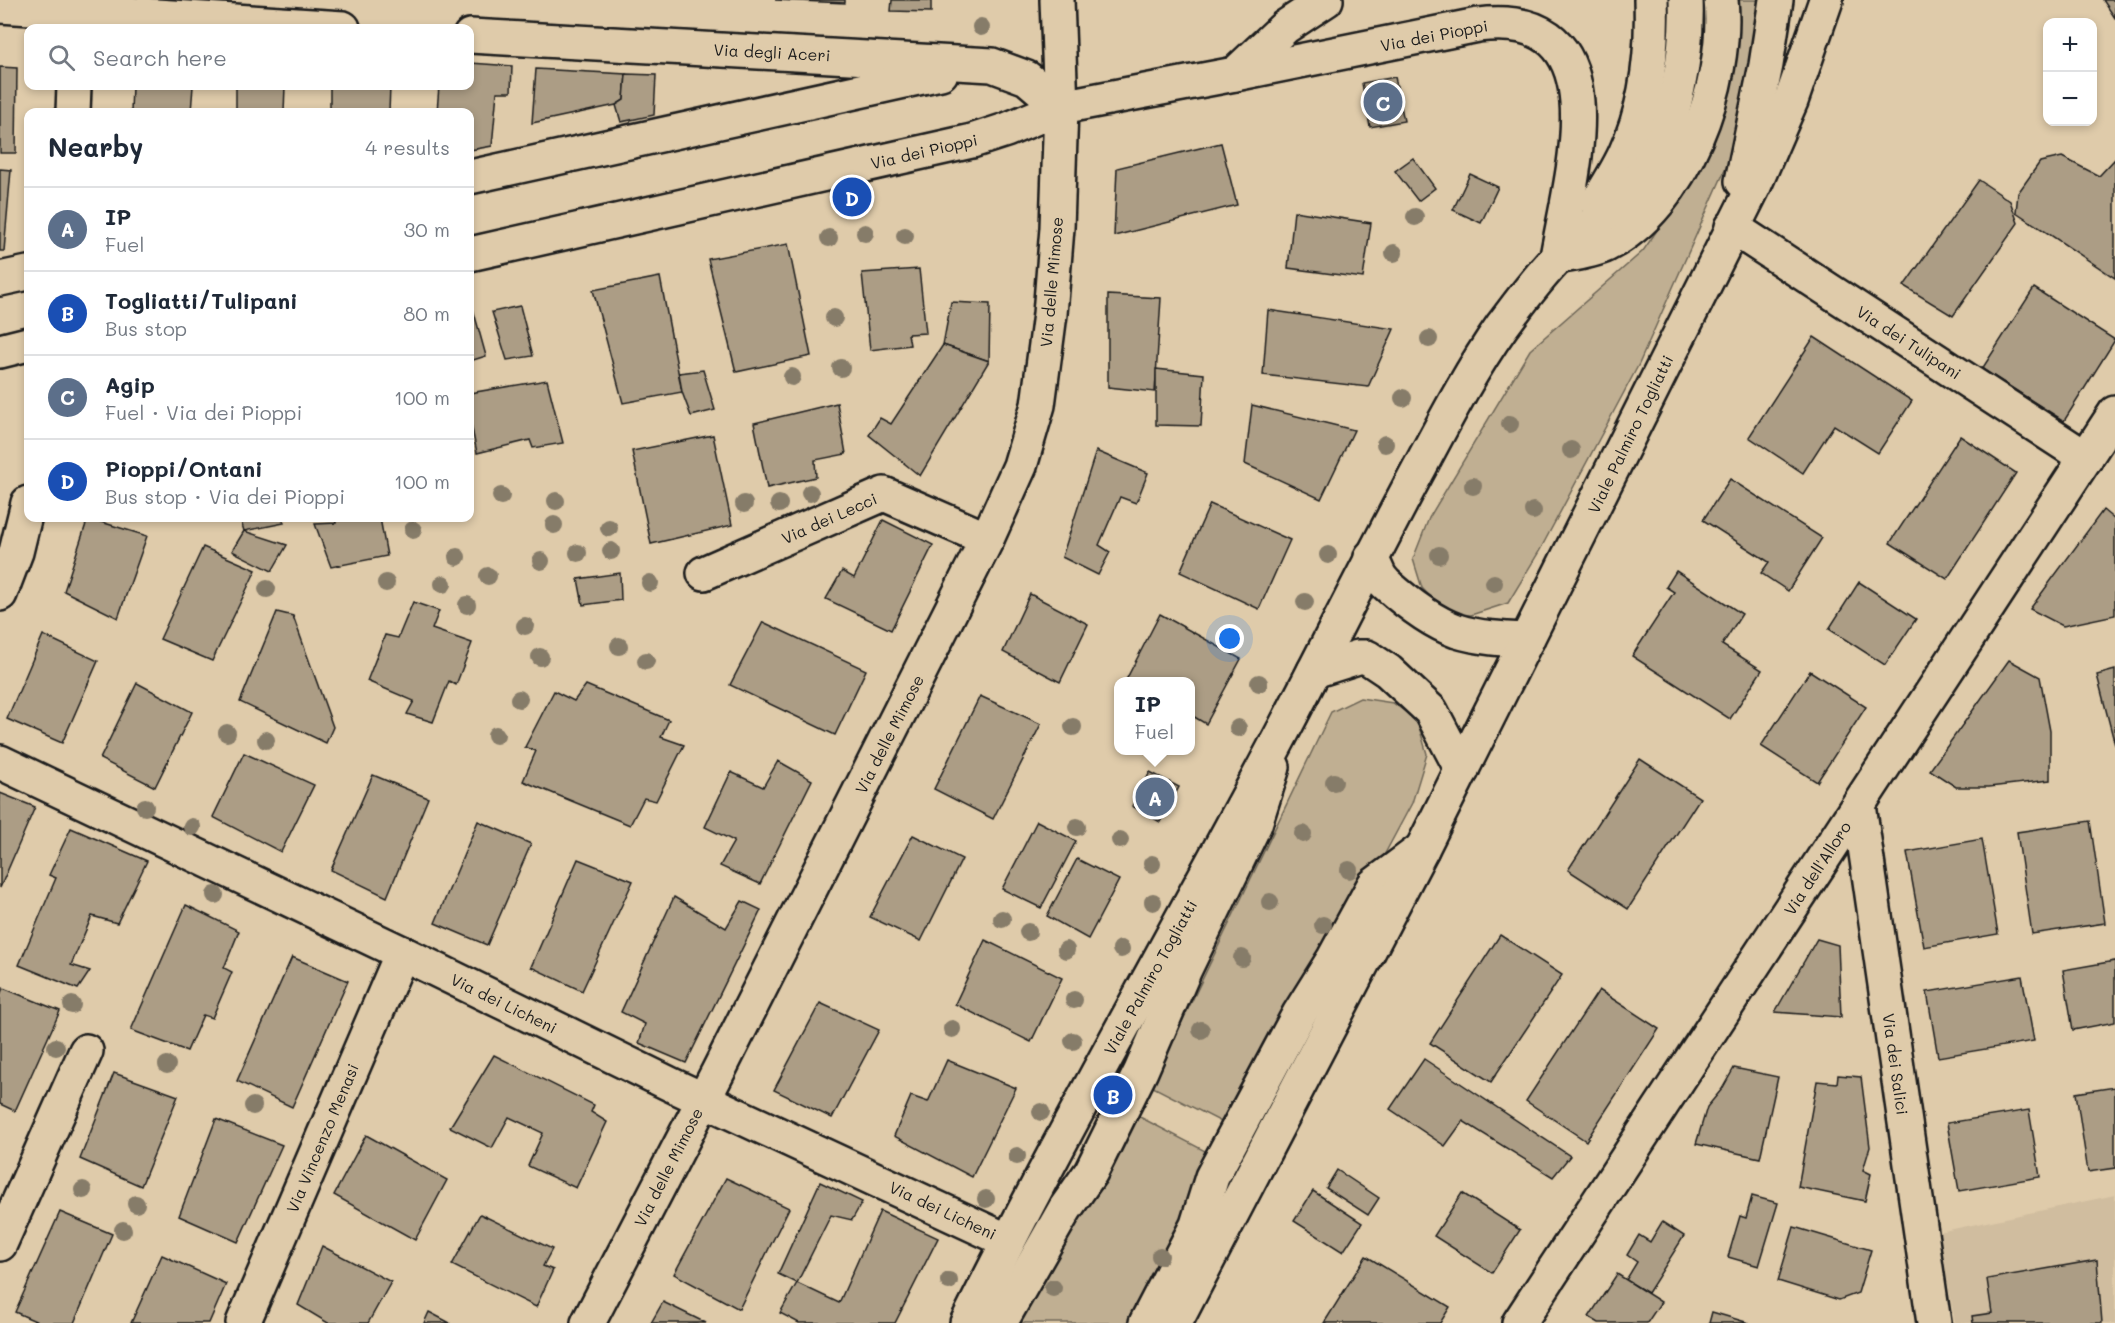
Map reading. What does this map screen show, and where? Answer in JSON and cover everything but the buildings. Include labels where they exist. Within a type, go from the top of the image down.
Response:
[{"type":"street","name":"Via delle Mimose","points":[[588,1323],[987,539],[1020,466],[1038,405],[1050,314],[1057,228],[1061,107],[1057,0]]},
{"type":"street","points":[[1234,74],[1285,27],[1326,0]]},
{"type":"street","name":"Viale Palmiro Togliatti","points":[[1557,257],[1596,204],[1625,154],[1645,89],[1652,39],[1651,0]]},
{"type":"street","name":"Viale Palmiro Togliatti","points":[[967,1323],[1008,1241],[1284,728],[1371,557],[1477,364],[1535,282],[1557,257],[1639,178],[1661,144],[1672,113],[1684,50],[1686,0]]},
{"type":"street","points":[[1557,257],[1590,251],[1615,240],[1644,217],[1669,189],[1692,145],[1711,98],[1721,45],[1721,0]]},
{"type":"street","name":"Viale Palmiro Togliatti","points":[[1732,227],[1766,65],[1776,0]]},
{"type":"street","name":"Viale Palmiro Togliatti","points":[[1175,1323],[1422,849],[1769,155],[1791,101],[1821,5]]},
{"type":"street","points":[[0,6],[78,13],[292,13],[329,24]]},
{"type":"street","name":"Via dei Pioppi","points":[[474,253],[972,141],[1061,107],[1486,24],[1507,23],[1525,26],[1553,43],[1566,58],[1573,74],[1577,95],[1576,148],[1557,257]]},
{"type":"street","name":"Via degli Aceri","points":[[474,36],[980,64],[1001,67],[1027,78],[1061,107]]},
{"type":"street","points":[[474,176],[980,64]]},
{"type":"street","points":[[73,108],[74,90]]},
{"type":"street","name":"Via dei Tulipani","points":[[1732,227],[2086,458]]},
{"type":"street","points":[[0,279],[24,274]]},
{"type":"street","points":[[0,351],[24,345]]},
{"type":"street","name":"Via dell'Alloro","points":[[1520,1323],[2115,413]]},
{"type":"street","name":"Via dei Lecci","points":[[704,573],[884,494],[987,539]]},
{"type":"street","points":[[0,594],[16,552],[24,519]]},
{"type":"street","points":[[1371,557],[1380,577],[1395,592],[1447,626],[1489,638],[1527,640]]},
{"type":"street","points":[[1314,671],[1358,657],[1367,657],[1388,671],[1431,711],[1462,770]]},
{"type":"street","name":"Viale Palmiro Togliatti","points":[[1000,1323],[1065,1209],[1091,1172],[1141,1071],[1185,969],[1255,824],[1284,728]]},
{"type":"street","name":"Via dei Licheni","points":[[0,762],[1008,1241]]},
{"type":"street","name":"Via dei Salici","points":[[1859,804],[1935,1323]]},
{"type":"street","name":"Viale Palmiro Togliatti","points":[[1146,1323],[1197,1226],[1212,1177],[1299,1014],[1334,958],[1374,885],[1422,849]]},
{"type":"street","name":"Via Vincenzo Menasi","points":[[243,1323],[402,953]]},
{"type":"street","points":[[0,1244],[86,1051]]},
{"type":"shaded area","points":[[1728,0],[1765,0],[1752,81],[1728,163],[1639,364],[1540,550],[1508,603],[1471,615],[1446,613],[1422,588],[1413,559],[1429,518],[1530,350],[1643,251],[1688,185]]},
{"type":"shaded area","points":[[1360,698],[1393,703],[1417,720],[1427,754],[1412,803],[1237,1130],[1151,1086],[1331,712]]},
{"type":"shaded area","points":[[1136,1115],[1211,1154],[1144,1323],[1006,1323]]},
{"type":"shaded area","points":[[2115,1195],[2115,1323],[1955,1323],[1939,1232]]},
{"type":"place","name":"Agip","points":[[1383,102]]},
{"type":"place","name":"Pioppi/Ontani","points":[[852,197]]},
{"type":"place","name":"IP","points":[[1155,797]]},
{"type":"place","name":"Togliatti/Tulipani","points":[[1113,1095]]}]
